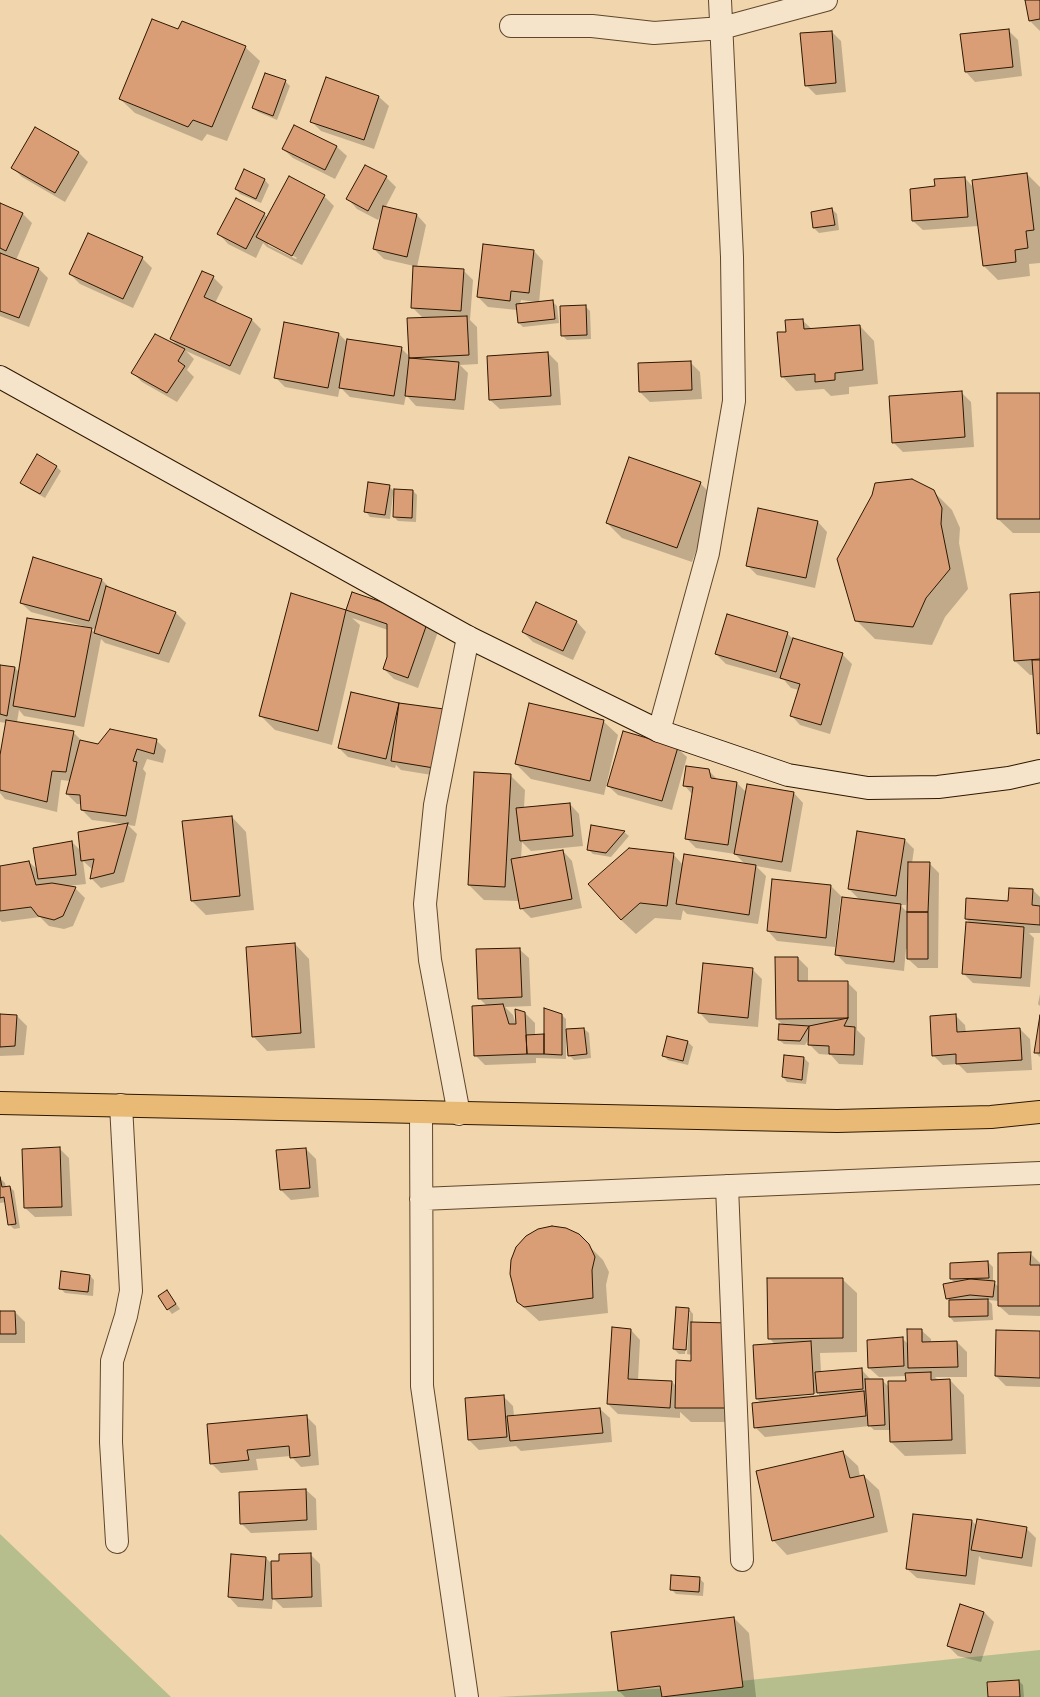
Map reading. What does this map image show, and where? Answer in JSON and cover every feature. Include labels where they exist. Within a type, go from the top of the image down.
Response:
[{"type":"highway","points":[[0,1103],[837,1121],[991,1117],[1040,1112]]},
{"type":"street","points":[[659,731],[708,553],[734,401],[732,257],[720,0]]},
{"type":"street","points":[[511,26],[592,26],[654,33],[722,28],[826,0]]},
{"type":"street","points":[[0,377],[468,637],[659,731],[788,775],[868,788],[938,787],[1009,778],[1040,771]]},
{"type":"street","points":[[459,1114],[430,960],[425,904],[435,805],[468,637]]},
{"type":"street","points":[[117,1542],[111,1442],[112,1361],[126,1316],[131,1291],[121,1105]]},
{"type":"street","points":[[421,1112],[422,1386],[467,1697]]},
{"type":"street","points":[[421,1199],[1040,1173]]},
{"type":"street","points":[[727,1186],[742,1560]]},
{"type":"green space","points":[[0,1534],[171,1697],[0,1697]]},
{"type":"green space","points":[[1040,1650],[1040,1697],[498,1697],[672,1688]]},
{"type":"building","points":[[1025,0],[1040,0],[1040,19],[1029,21]]},
{"type":"building","points":[[152,19],[178,29],[182,21],[246,46],[212,127],[193,120],[188,127],[119,99]]},
{"type":"building","points":[[1009,29],[1013,67],[965,72],[960,34]]},
{"type":"building","points":[[832,31],[836,83],[805,86],[800,33]]},
{"type":"building","points":[[265,73],[286,80],[273,116],[252,108]]},
{"type":"building","points":[[326,77],[379,96],[364,140],[310,122]]},
{"type":"building","points":[[294,125],[337,146],[325,170],[282,149]]},
{"type":"building","points":[[35,127],[79,152],[55,193],[11,168]]},
{"type":"building","points":[[365,165],[387,176],[368,211],[346,199]]},
{"type":"building","points":[[244,169],[265,179],[256,199],[235,189]]},
{"type":"building","points":[[1027,173],[1034,230],[1026,231],[1028,248],[1015,250],[1016,262],[983,266],[972,180]]},
{"type":"building","points":[[289,176],[325,195],[292,256],[256,237]]},
{"type":"building","points":[[965,177],[968,217],[912,221],[910,189],[935,186],[934,179]]},
{"type":"building","points":[[236,198],[265,213],[246,249],[217,234]]},
{"type":"building","points":[[0,203],[23,213],[6,251],[0,248]]},
{"type":"building","points":[[383,206],[417,214],[407,257],[373,249]]},
{"type":"building","points":[[832,208],[835,225],[813,228],[811,212]]},
{"type":"building","points":[[88,233],[143,257],[123,299],[69,274]]},
{"type":"building","points":[[483,244],[534,250],[529,293],[511,291],[510,301],[477,297]]},
{"type":"building","points":[[0,253],[39,268],[19,318],[0,311]]},
{"type":"building","points":[[413,266],[464,269],[461,311],[411,308]]},
{"type":"building","points":[[202,271],[214,276],[204,297],[252,319],[230,366],[170,339]]},
{"type":"building","points":[[553,300],[555,319],[518,323],[516,304]]},
{"type":"building","points":[[586,305],[587,335],[561,336],[560,306]]},
{"type":"building","points":[[467,316],[469,355],[409,358],[407,318]]},
{"type":"building","points":[[803,319],[804,329],[860,325],[863,370],[835,373],[835,380],[815,382],[815,374],[781,377],[777,332],[786,332],[785,320]]},
{"type":"building","points":[[284,322],[339,333],[328,388],[274,378]]},
{"type":"building","points":[[155,334],[185,349],[178,361],[185,366],[167,393],[131,373]]},
{"type":"building","points":[[347,339],[402,347],[394,396],[339,388]]},
{"type":"building","points":[[548,352],[551,396],[489,400],[487,356]]},
{"type":"building","points":[[409,358],[459,362],[455,400],[405,396]]},
{"type":"building","points":[[691,361],[692,390],[639,392],[638,363]]},
{"type":"building","points":[[962,391],[965,437],[892,443],[889,396]]},
{"type":"building","points":[[997,393],[1040,393],[1040,519],[997,519]]},
{"type":"building","points":[[37,454],[57,466],[40,494],[20,483]]},
{"type":"building","points":[[629,457],[701,482],[677,548],[606,523]]},
{"type":"building","points":[[912,479],[934,490],[942,508],[941,524],[950,569],[926,598],[913,627],[855,621],[837,559],[872,495],[875,483]]},
{"type":"building","points":[[368,482],[390,485],[385,515],[364,512]]},
{"type":"building","points":[[394,489],[413,490],[412,518],[393,517]]},
{"type":"building","points":[[758,508],[818,521],[806,578],[746,566]]},
{"type":"building","points":[[33,557],[102,579],[89,621],[20,603]]},
{"type":"building","points":[[106,586],[176,612],[159,654],[94,633]]},
{"type":"building","points":[[352,592],[429,618],[408,678],[383,669],[387,657],[387,624],[346,610]]},
{"type":"building","points":[[1040,592],[1040,659],[1014,661],[1010,594]]},
{"type":"building","points":[[291,593],[346,610],[318,731],[259,716]]},
{"type":"building","points":[[536,602],[577,621],[563,651],[522,632]]},
{"type":"building","points":[[727,614],[788,632],[776,672],[715,654]]},
{"type":"building","points":[[27,618],[92,628],[75,717],[13,706]]},
{"type":"building","points":[[793,638],[843,653],[821,725],[790,716],[800,684],[780,678]]},
{"type":"building","points":[[1032,660],[1040,660],[1040,733],[1037,734]]},
{"type":"building","points":[[0,665],[15,667],[7,716],[0,714]]},
{"type":"building","points":[[351,692],[399,703],[386,759],[338,748]]},
{"type":"building","points":[[399,703],[444,709],[434,768],[391,761]]},
{"type":"building","points":[[529,703],[604,720],[590,781],[515,764]]},
{"type":"building","points":[[6,720],[74,731],[66,772],[52,771],[47,802],[0,790],[0,755]]},
{"type":"building","points":[[110,729],[157,739],[154,754],[137,749],[133,761],[137,762],[126,816],[81,810],[80,795],[66,794],[80,740],[98,744]]},
{"type":"building","points":[[623,731],[678,747],[662,801],[607,786]]},
{"type":"building","points":[[686,766],[709,769],[711,778],[737,782],[728,845],[685,839],[693,787],[683,786]]},
{"type":"building","points":[[474,772],[511,774],[505,887],[468,885]]},
{"type":"building","points":[[747,784],[794,792],[782,862],[734,854]]},
{"type":"building","points":[[570,803],[573,836],[520,841],[516,808]]},
{"type":"building","points":[[232,816],[240,896],[191,901],[182,821]]},
{"type":"building","points":[[128,823],[114,873],[90,879],[94,859],[81,861],[78,832]]},
{"type":"building","points":[[591,825],[625,831],[606,853],[587,850]]},
{"type":"building","points":[[857,831],[905,839],[896,896],[848,889]]},
{"type":"building","points":[[72,841],[76,875],[38,879],[33,848]]},
{"type":"building","points":[[629,848],[674,853],[667,906],[640,903],[621,920],[588,884]]},
{"type":"building","points":[[563,850],[572,899],[520,909],[511,859]]},
{"type":"building","points":[[684,854],[756,865],[749,915],[676,904]]},
{"type":"building","points":[[29,861],[36,885],[52,883],[76,887],[63,916],[54,920],[38,916],[31,907],[0,911],[0,866]]},
{"type":"building","points":[[908,862],[930,862],[928,912],[907,912]]},
{"type":"building","points":[[772,879],[831,885],[826,938],[767,931]]},
{"type":"building","points":[[1009,888],[1033,889],[1032,905],[1040,906],[1040,925],[965,919],[966,898],[1008,901]]},
{"type":"building","points":[[842,897],[901,904],[894,962],[835,955]]},
{"type":"building","points":[[907,912],[928,912],[928,959],[907,959]]},
{"type":"building","points":[[966,922],[1024,927],[1021,978],[962,974]]},
{"type":"building","points":[[295,943],[301,1033],[252,1037],[246,947]]},
{"type":"building","points":[[520,948],[522,997],[478,999],[476,949]]},
{"type":"building","points":[[775,957],[798,957],[798,981],[848,981],[848,1018],[776,1019]]},
{"type":"building","points":[[703,963],[753,968],[748,1018],[698,1013]]},
{"type":"building","points":[[503,1004],[509,1024],[516,1024],[515,1009],[525,1012],[527,1054],[474,1056],[472,1006]]},
{"type":"building","points":[[544,1008],[562,1014],[562,1055],[544,1054]]},
{"type":"building","points":[[0,1014],[17,1015],[15,1046],[0,1047]]},
{"type":"building","points":[[956,1014],[957,1032],[1020,1028],[1022,1060],[956,1064],[956,1054],[932,1056],[930,1016]]},
{"type":"building","points":[[1040,1015],[1040,1053],[1034,1053]]},
{"type":"building","points":[[848,1018],[844,1026],[855,1027],[854,1055],[829,1054],[829,1046],[808,1045],[809,1026]]},
{"type":"building","points":[[779,1024],[809,1026],[800,1041],[778,1040]]},
{"type":"building","points":[[584,1028],[587,1054],[568,1056],[566,1029]]},
{"type":"building","points":[[544,1034],[544,1054],[527,1054],[526,1035]]},
{"type":"building","points":[[667,1036],[688,1041],[683,1061],[662,1056]]},
{"type":"building","points":[[784,1055],[804,1057],[802,1080],[782,1077]]},
{"type":"building","points":[[60,1147],[62,1207],[24,1208],[22,1149]]},
{"type":"building","points":[[306,1148],[310,1188],[280,1190],[276,1150]]},
{"type":"building","points":[[0,1177],[2,1187],[10,1186],[16,1224],[8,1225],[4,1197],[0,1198]]},
{"type":"building","points":[[552,1226],[566,1228],[579,1234],[589,1244],[595,1257],[592,1270],[593,1298],[524,1307],[517,1302],[510,1274],[511,1260],[516,1247],[526,1236],[538,1229]]},
{"type":"building","points":[[1031,1252],[1030,1265],[1040,1265],[1040,1306],[998,1306],[998,1253]]},
{"type":"building","points":[[988,1261],[989,1278],[950,1279],[950,1263]]},
{"type":"building","points":[[61,1271],[90,1275],[88,1292],[59,1289]]},
{"type":"building","points":[[767,1278],[843,1278],[843,1338],[768,1339]]},
{"type":"building","points":[[970,1279],[995,1281],[993,1297],[970,1295],[946,1299],[943,1284]]},
{"type":"building","points":[[167,1290],[176,1304],[167,1310],[158,1296]]},
{"type":"building","points":[[988,1299],[988,1316],[949,1317],[949,1300]]},
{"type":"building","points":[[676,1307],[689,1308],[686,1350],[673,1349]]},
{"type":"building","points":[[0,1311],[15,1311],[16,1334],[0,1334]]},
{"type":"building","points":[[691,1322],[730,1323],[732,1408],[675,1408],[676,1360],[691,1361]]},
{"type":"building","points":[[612,1327],[631,1329],[628,1379],[672,1381],[670,1408],[607,1404]]},
{"type":"building","points":[[907,1329],[922,1329],[922,1342],[957,1341],[958,1367],[908,1368]]},
{"type":"building","points":[[996,1330],[1040,1331],[1040,1378],[995,1376]]},
{"type":"building","points":[[903,1337],[904,1366],[868,1368],[867,1340]]},
{"type":"building","points":[[811,1341],[814,1394],[756,1399],[753,1345]]},
{"type":"building","points":[[862,1368],[863,1389],[817,1393],[815,1372]]},
{"type":"building","points":[[931,1372],[931,1380],[950,1379],[952,1440],[890,1442],[888,1381],[906,1381],[905,1373]]},
{"type":"building","points":[[865,1379],[883,1379],[885,1425],[868,1426]]},
{"type":"building","points":[[864,1391],[866,1416],[754,1428],[752,1403]]},
{"type":"building","points":[[504,1395],[507,1437],[468,1440],[465,1398]]},
{"type":"building","points":[[600,1408],[603,1433],[510,1441],[507,1416]]},
{"type":"building","points":[[307,1415],[310,1456],[290,1458],[289,1446],[247,1450],[249,1460],[210,1464],[207,1424]]},
{"type":"building","points":[[843,1451],[850,1478],[864,1475],[874,1517],[772,1541],[756,1471]]},
{"type":"building","points":[[306,1489],[307,1520],[240,1524],[239,1492]]},
{"type":"building","points":[[913,1514],[972,1520],[966,1576],[906,1569]]},
{"type":"building","points":[[977,1519],[1027,1527],[1022,1558],[971,1550]]},
{"type":"building","points":[[311,1553],[312,1597],[272,1599],[271,1561],[279,1561],[279,1554]]},
{"type":"building","points":[[231,1554],[266,1557],[263,1600],[228,1597]]},
{"type":"building","points":[[671,1575],[700,1577],[699,1592],[670,1590]]},
{"type":"building","points":[[960,1604],[984,1612],[971,1653],[947,1646]]},
{"type":"building","points":[[734,1617],[743,1687],[662,1697],[660,1686],[618,1691],[611,1632]]},
{"type":"building","points":[[1019,1680],[1020,1697],[988,1697],[987,1682]]}]
